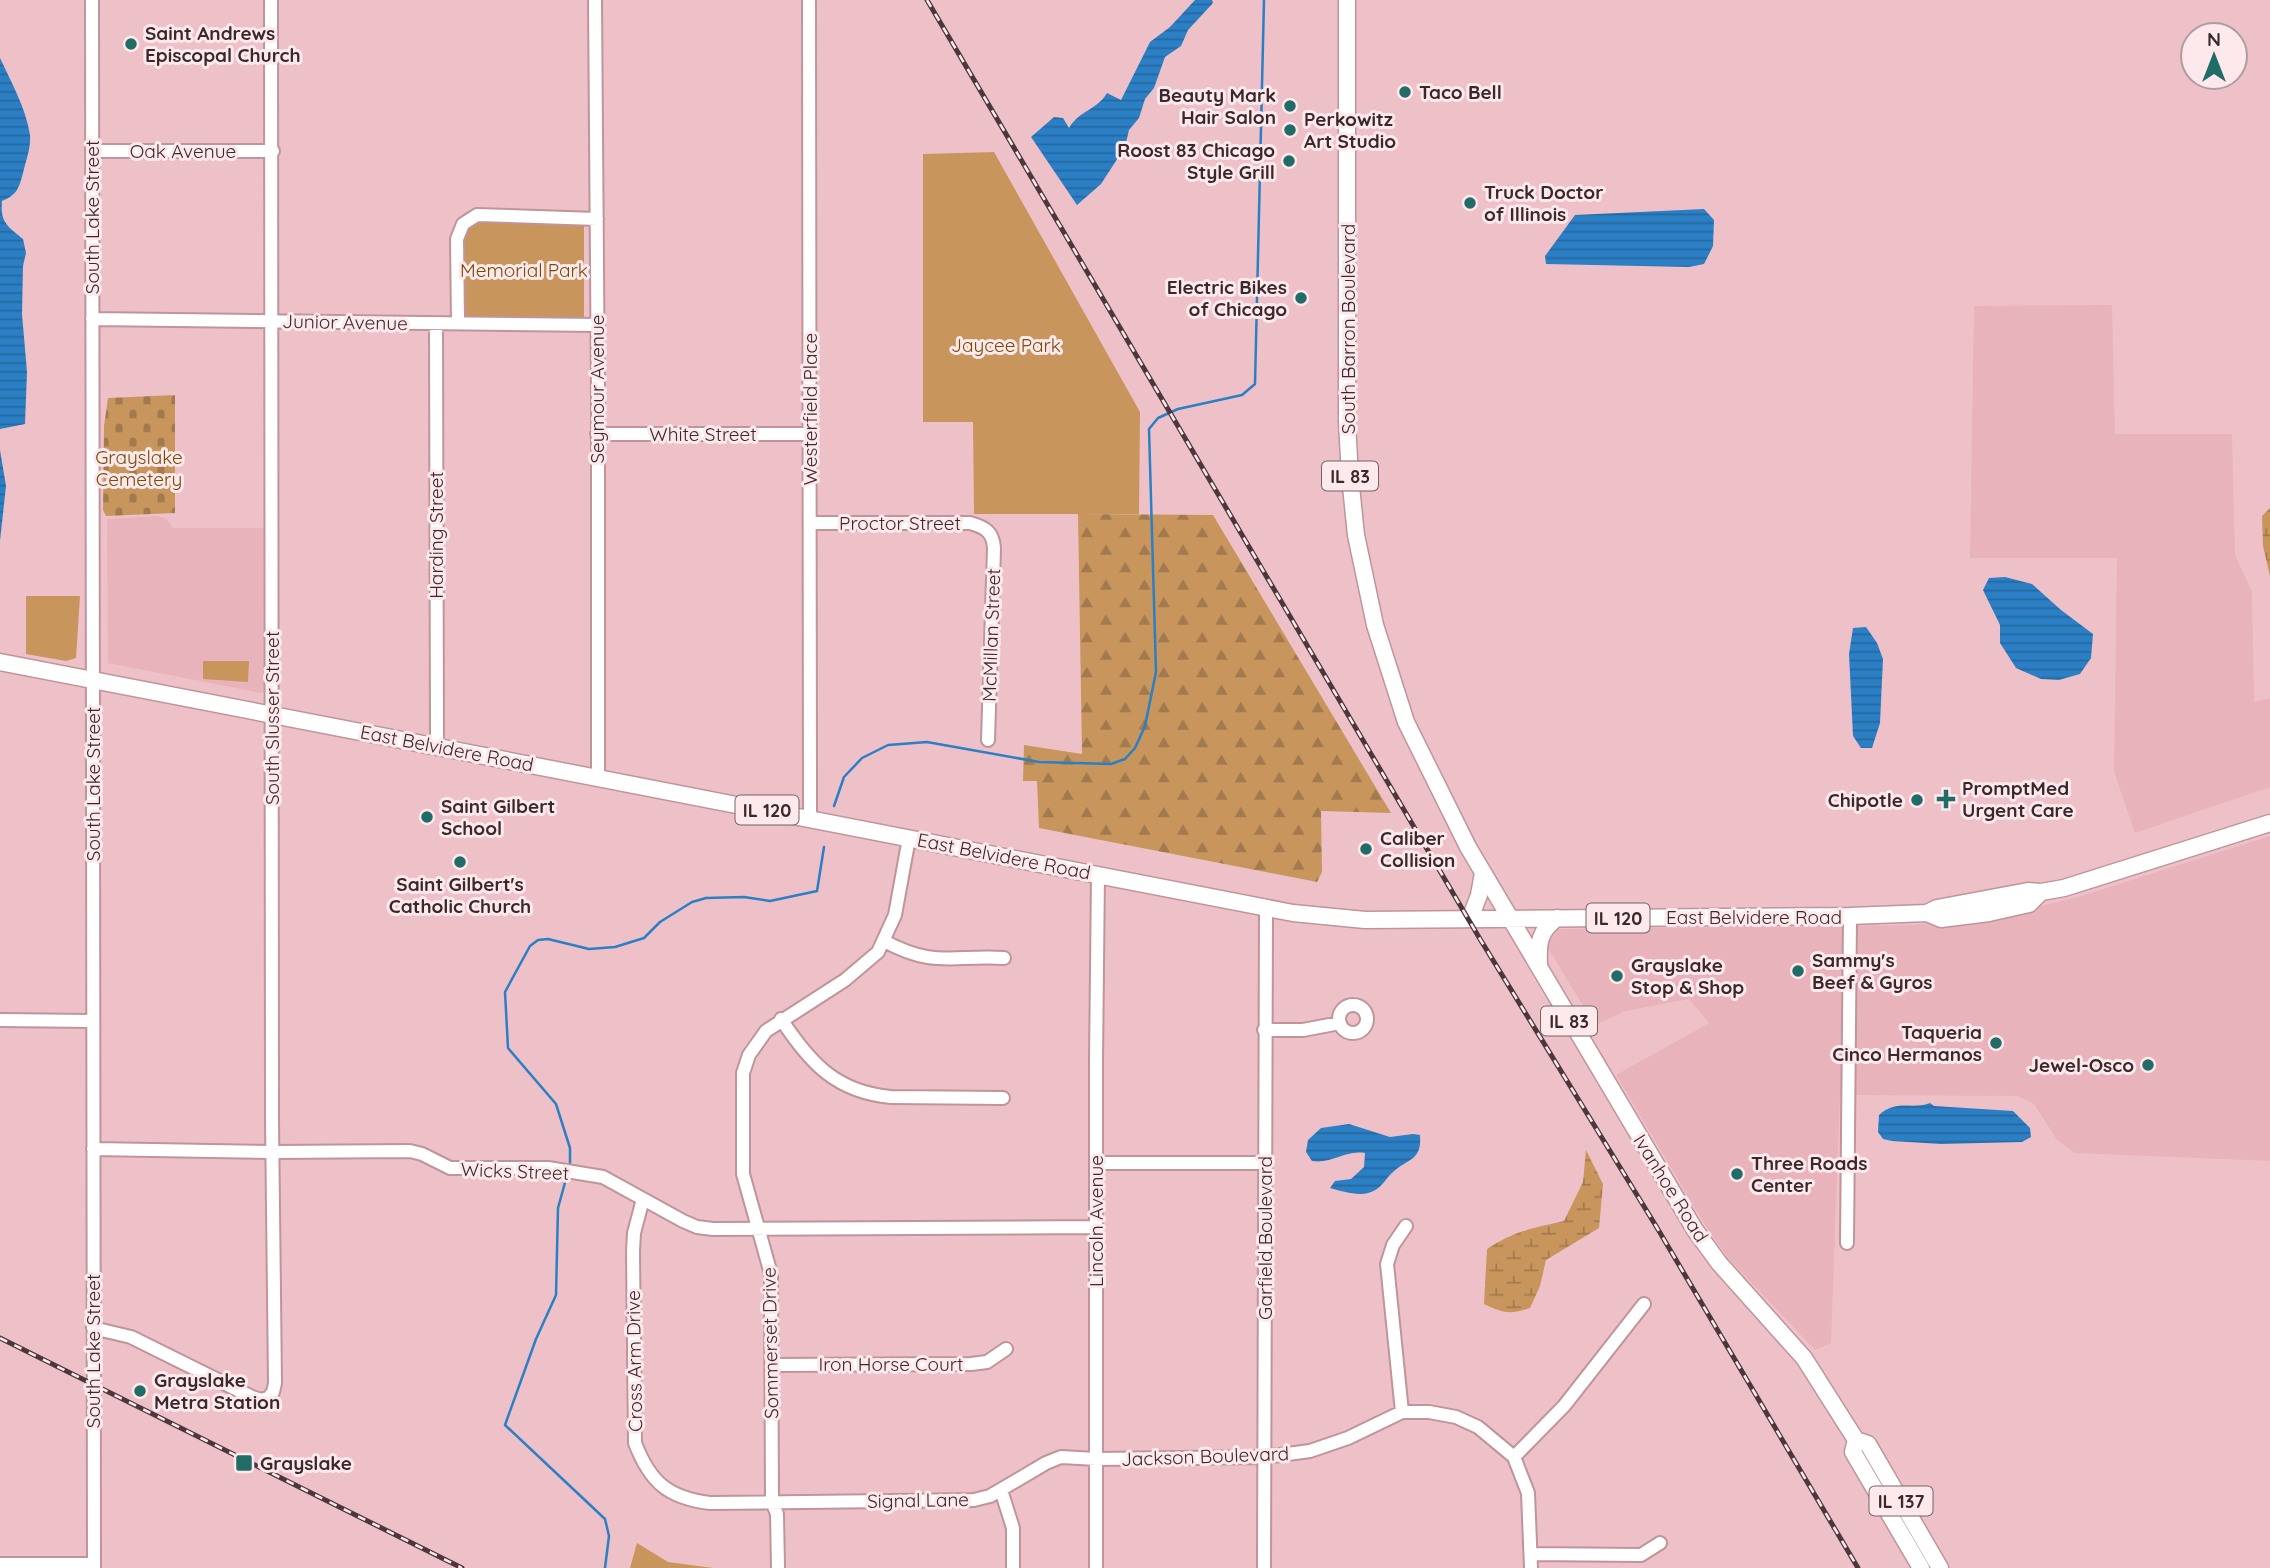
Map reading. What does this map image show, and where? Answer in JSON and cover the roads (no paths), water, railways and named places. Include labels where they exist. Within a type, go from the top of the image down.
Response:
[{"type":"main road","name":"South Barron Boulevard","points":[[1347,0],[1347,422],[1356,535],[1375,625],[1406,722],[1468,847],[1510,919]]},
{"type":"main road","name":"IL 120","points":[[0,662],[92,680]]},
{"type":"main road","name":"East Belvidere Road","points":[[92,680],[1293,913],[1365,920],[1927,913],[1937,908],[2028,891],[2041,892],[2096,879],[2270,823]]},
{"type":"main road","points":[[1469,919],[1479,895],[1483,873]]},
{"type":"main road","points":[[1539,967],[1541,933],[1557,918]]},
{"type":"main road","name":"Ivanhoe Road","points":[[1510,919],[1695,1230],[1719,1263],[1804,1358],[1856,1440]]},
{"type":"main road","points":[[1856,1440],[1853,1452],[1921,1568]]},
{"type":"main road","name":"IL 137","points":[[1856,1440],[1868,1444],[1940,1568]]},
{"type":"street","name":"South Lake Street","points":[[92,0],[94,1566]]},
{"type":"street","name":"South Slusser Street","points":[[93,1328],[131,1337],[261,1400],[268,1398],[273,1392],[271,0]]},
{"type":"street","name":"Seymour Avenue","points":[[595,0],[598,777]]},
{"type":"street","name":"Westerfield Place","points":[[809,0],[810,818]]},
{"type":"street","name":"Oak Avenue","points":[[92,151],[273,151]]},
{"type":"street","points":[[457,323],[457,239],[463,224],[477,215],[597,219]]},
{"type":"street","name":"Junior Avenue","points":[[92,318],[598,326]]},
{"type":"street","name":"Harding Street","points":[[436,323],[437,746]]},
{"type":"street","name":"White Street","points":[[597,434],[810,434]]},
{"type":"street","name":"Proctor Street","points":[[810,523],[970,523],[988,530]]},
{"type":"street","name":"McMillan Street","points":[[988,530],[993,538],[994,548],[988,740]]},
{"type":"street","name":"Sommerset Drive","points":[[778,1568],[778,1514],[772,1502],[771,1274],[743,1174],[743,1073],[757,1041],[781,1020],[863,966],[878,952],[895,915],[909,838]]},
{"type":"street","name":"Lincoln Avenue","points":[[1096,1568],[1098,874]]},
{"type":"street","name":"Garfield Boulevard","points":[[1264,1568],[1266,907]]},
{"type":"street","points":[[1847,1243],[1850,916]]},
{"type":"street","points":[[884,941],[911,954],[937,960],[1003,958]]},
{"type":"street","points":[[0,1020],[93,1021]]},
{"type":"street","points":[[781,1020],[801,1050],[815,1065],[856,1090],[873,1096],[1003,1098]]},
{"type":"street","points":[[1264,1030],[1303,1030],[1339,1023]]},
{"type":"street","name":"Wicks Street","points":[[93,1149],[410,1151],[450,1168],[548,1168],[603,1177],[697,1227],[1096,1227]]},
{"type":"street","points":[[1097,1163],[1265,1163]]},
{"type":"street","name":"Cross Arm Drive","points":[[643,1199],[634,1233],[633,1251],[634,1426],[635,1443],[641,1459],[657,1482],[679,1497],[710,1503],[772,1502]]},
{"type":"street","points":[[1402,1412],[1387,1264],[1393,1245],[1406,1226]]},
{"type":"street","points":[[1514,1457],[1564,1406],[1644,1304]]},
{"type":"street","name":"Iron Horse Court","points":[[772,1365],[971,1364],[987,1362],[1006,1349]]},
{"type":"street","name":"Jackson Boulevard","points":[[1096,1459],[1265,1457],[1310,1451],[1348,1438],[1402,1412],[1429,1412],[1456,1417],[1478,1427],[1514,1457],[1528,1493],[1531,1568]]},
{"type":"street","name":"Signal Lane","points":[[772,1502],[956,1502],[990,1496],[1061,1457],[1096,1459]]},
{"type":"street","points":[[1002,1490],[1013,1528],[1013,1568]]},
{"type":"street","points":[[1531,1554],[1641,1555],[1660,1543]]},
{"type":"street","points":[[0,1564],[94,1566]]},
{"type":"water","points":[[1195,0],[1212,0],[1213,3],[1188,30],[1181,46],[1165,57],[1154,88],[1145,99],[1139,118],[1129,130],[1125,147],[1101,184],[1077,205],[1031,137],[1054,117],[1063,118],[1069,128],[1107,93],[1121,100],[1150,42],[1170,27]]},
{"type":"water","points":[[0,58],[22,105],[30,140],[19,187],[2,201],[4,219],[23,239],[26,253],[23,266],[22,314],[27,372],[25,424],[0,429]]},
{"type":"water","points":[[1704,209],[1714,220],[1713,246],[1704,264],[1689,267],[1546,264],[1545,256],[1575,215]]},
{"type":"water","points":[[0,450],[6,486],[0,541]]},
{"type":"water","points":[[2005,577],[2032,584],[2093,634],[2091,658],[2080,674],[2059,680],[2041,679],[2016,668],[2000,643],[2000,625],[1983,590],[1989,578]]},
{"type":"water","points":[[1866,627],[1877,643],[1883,659],[1880,723],[1872,748],[1861,748],[1853,736],[1849,654],[1853,628]]},
{"type":"water","points":[[1930,1103],[1934,1106],[2013,1111],[2030,1128],[2031,1137],[2022,1142],[1941,1144],[1892,1141],[1883,1139],[1878,1132],[1879,1115],[1886,1110]]},
{"type":"water","points":[[1349,1124],[1390,1137],[1420,1135],[1419,1150],[1372,1192],[1354,1194],[1330,1188],[1335,1181],[1351,1179],[1364,1167],[1365,1153],[1312,1161],[1306,1152],[1308,1140],[1321,1128]]},
{"type":"waterway","points":[[834,806],[844,777],[862,758],[888,745],[927,742],[1039,762],[1111,764],[1125,759],[1135,748],[1145,726],[1156,672],[1149,429],[1158,418],[1178,409],[1242,395],[1255,384],[1264,0]]},
{"type":"waterway","points":[[570,1166],[570,1148],[556,1104],[508,1048],[505,992],[530,946],[538,940],[548,939],[589,949],[615,947],[644,938],[660,922],[692,902],[706,898],[744,897],[770,901],[817,891],[824,847]]},
{"type":"waterway","points":[[566,1179],[558,1208],[556,1295],[536,1339],[505,1425],[605,1519],[609,1536],[605,1568]]},
{"type":"railway","points":[[927,0],[1480,939],[1656,1226],[1858,1568]]},
{"type":"railway","points":[[0,1338],[462,1568]]},
{"type":"place","name":"Saint Andrews Episcopal Church","points":[[131,44]]},
{"type":"place","name":"Taco Bell","points":[[1405,92]]},
{"type":"place","name":"Beauty Mark Hair Salon","points":[[1290,106]]},
{"type":"place","name":"Perkowitz Art Studio","points":[[1290,130]]},
{"type":"place","name":"Roost 83 Chicago Style Grill","points":[[1289,161]]},
{"type":"place","name":"Truck Doctor of Illinois","points":[[1470,203]]},
{"type":"place","name":"Electric Bikes of Chicago","points":[[1301,298]]},
{"type":"place","name":"PromptMed Urgent Care","points":[[1946,799]]},
{"type":"place","name":"Chipotle","points":[[1917,800]]},
{"type":"place","name":"Saint Gilbert School","points":[[427,817]]},
{"type":"place","name":"Caliber Collision","points":[[1366,849]]},
{"type":"place","name":"Saint Gilbert's Catholic Church","points":[[460,862]]},
{"type":"place","name":"Sammy's Beef & Gyros","points":[[1798,971]]},
{"type":"place","name":"Grayslake Stop & Shop","points":[[1617,976]]},
{"type":"place","name":"Taqueria Cinco Hermanos","points":[[1996,1043]]},
{"type":"place","name":"Jewel-Osco","points":[[2148,1065]]},
{"type":"place","name":"Three Roads Center","points":[[1737,1174]]},
{"type":"place","name":"Grayslake Metra Station","points":[[140,1391]]},
{"type":"place","name":"Grayslake","points":[[244,1463]]},
{"type":"park label","name":"Memorial Park","points":[[524,270]]},
{"type":"park label","name":"Jaycee Park","points":[[1006,345]]},
{"type":"park label","name":"Grayslake Cemetery","points":[[139,468]]}]
